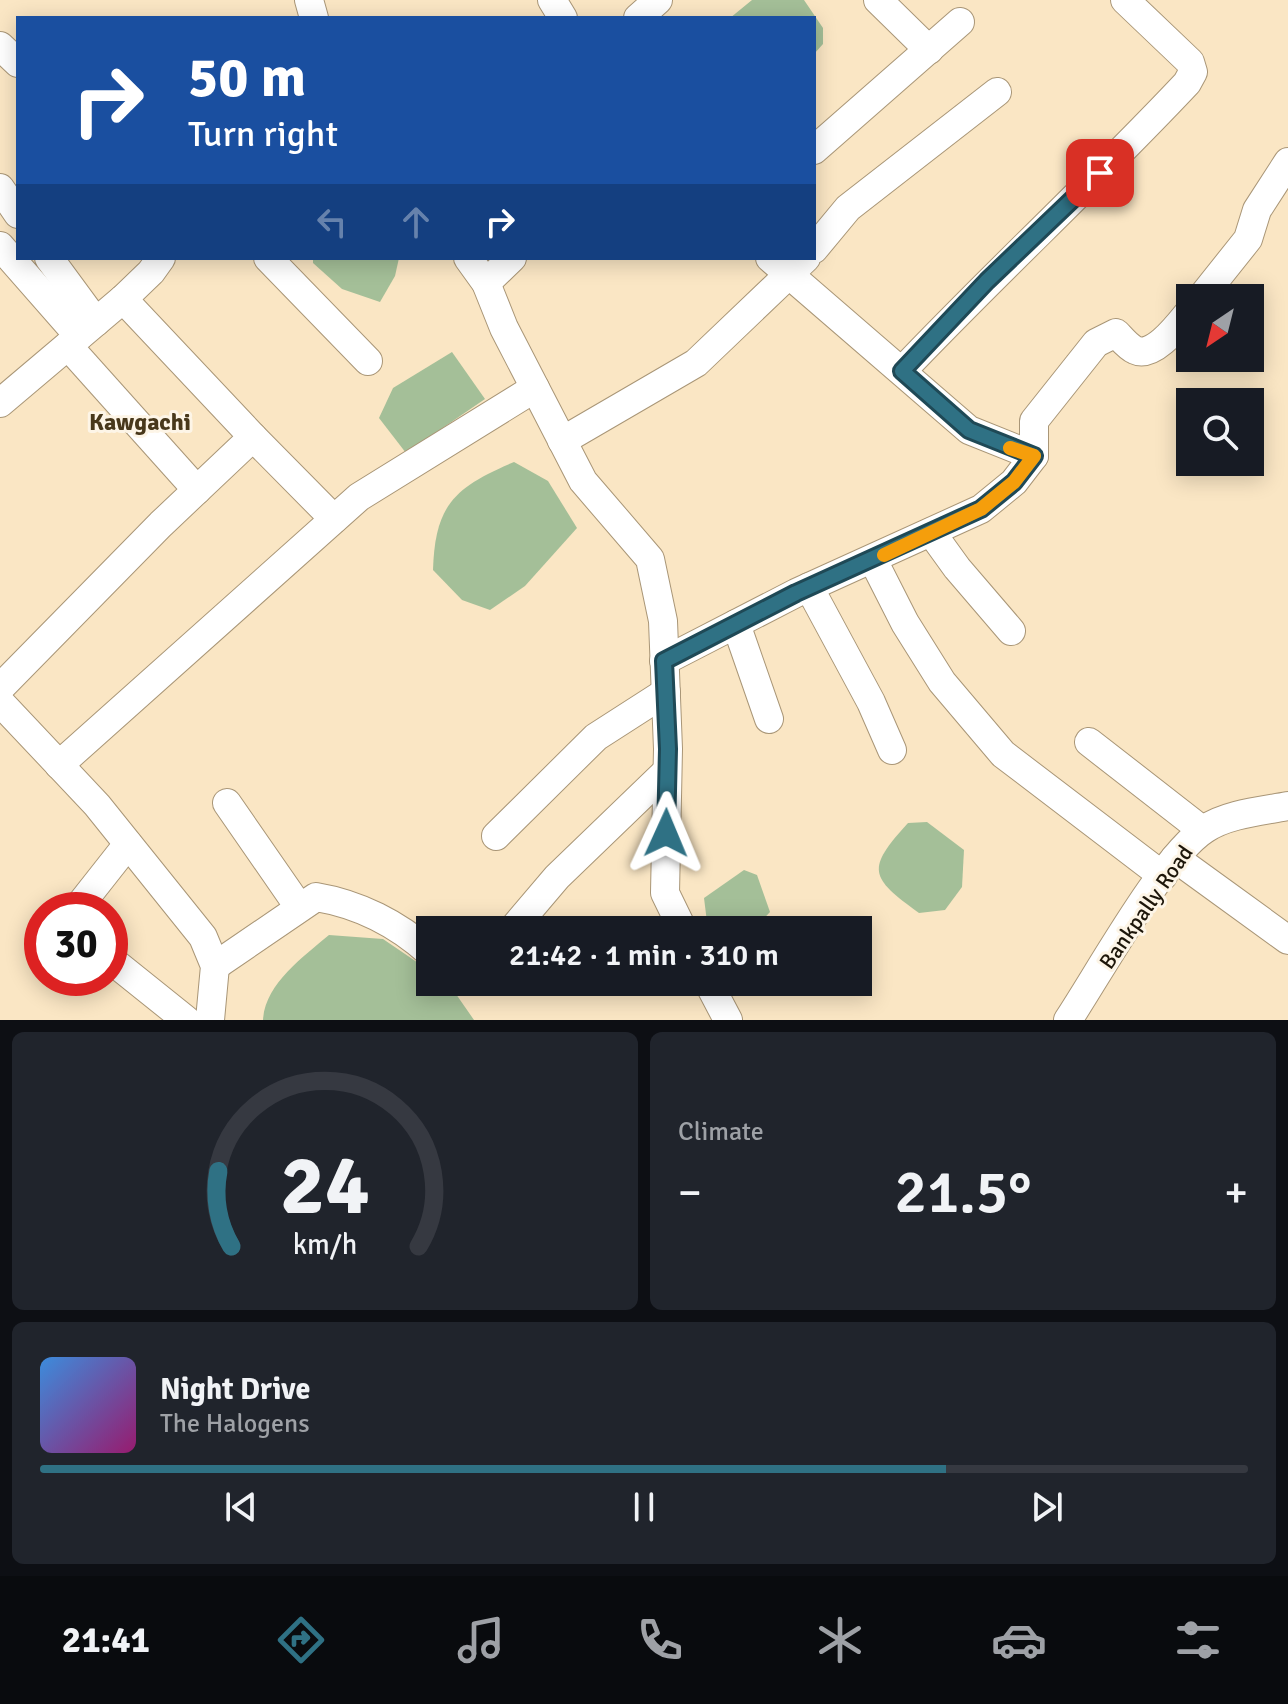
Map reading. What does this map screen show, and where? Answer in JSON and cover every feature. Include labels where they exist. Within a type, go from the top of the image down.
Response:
[{"type":"street","points":[[640,16],[658,0]]},
{"type":"street","points":[[878,0],[929,50]]},
{"type":"street","points":[[902,371],[1187,83],[1193,72],[1190,62],[1125,0]]},
{"type":"street","points":[[816,148],[960,22]]},
{"type":"street","points":[[0,46],[16,61]]},
{"type":"street","points":[[816,247],[848,208],[997,92]]},
{"type":"street","points":[[1212,284],[1248,239],[1257,210],[1288,162]]},
{"type":"street","points":[[0,188],[16,211]]},
{"type":"street","points":[[0,246],[81,335],[197,490]]},
{"type":"street","points":[[50,260],[81,335]]},
{"type":"street","points":[[0,403],[123,299],[160,260]]},
{"type":"street","points":[[270,260],[368,361]]},
{"type":"street","points":[[469,260],[486,283],[583,481],[650,559],[663,621],[666,692],[665,893],[676,916]]},
{"type":"street","points":[[486,283],[510,260]]},
{"type":"street","points":[[562,441],[696,363],[789,264],[969,430],[1034,456]]},
{"type":"street","points":[[123,299],[334,519]]},
{"type":"street","points":[[664,661],[809,587],[981,509],[1014,482],[1034,456],[1034,421],[1096,343],[1116,333],[1136,351],[1146,352],[1176,326]]},
{"type":"street","points":[[59,765],[359,497],[535,388]]},
{"type":"street","points":[[0,688],[253,437]]},
{"type":"street","points":[[931,532],[1011,631]]},
{"type":"street","points":[[873,560],[905,623],[942,682],[1003,754],[1169,867],[1288,940]]},
{"type":"street","points":[[809,587],[871,702],[892,750]]},
{"type":"street","points":[[736,624],[769,719]]},
{"type":"street","points":[[496,836],[596,737],[666,692]]},
{"type":"street","points":[[0,702],[128,844],[203,937],[215,966],[210,1020]]},
{"type":"street","points":[[1089,742],[1202,830]]},
{"type":"street","points":[[524,916],[557,877],[666,772]]},
{"type":"street","points":[[227,803],[299,907]]},
{"type":"street","name":"Bankpally Road","points":[[1068,1020],[1169,867],[1202,830],[1216,823],[1288,806]]},
{"type":"street","points":[[90,892],[128,844]]},
{"type":"street","points":[[215,966],[316,897],[348,903],[391,925],[416,943]]},
{"type":"street","points":[[128,979],[156,1011],[186,1020]]},
{"type":"street","points":[[715,996],[728,1020]]},
{"type":"shaded area","points":[[752,0],[804,0],[815,16],[732,16]]},
{"type":"shaded area","points":[[816,18],[823,28],[823,44],[816,52]]},
{"type":"shaded area","points":[[313,260],[399,260],[395,276],[380,302],[342,289]]},
{"type":"shaded area","points":[[452,352],[485,399],[406,453],[379,418],[393,388]]},
{"type":"shaded area","points":[[514,462],[548,481],[577,528],[525,586],[490,610],[462,600],[433,570],[438,528],[452,500],[463,489]]},
{"type":"shaded area","points":[[927,822],[964,850],[962,887],[945,910],[919,913],[890,890],[879,872],[885,851],[908,823]]},
{"type":"shaded area","points":[[744,870],[757,875],[770,912],[766,916],[706,916],[704,898]]},
{"type":"shaded area","points":[[329,935],[383,939],[416,961],[416,996],[457,996],[474,1020],[263,1020],[270,995],[297,962]]},
{"type":"slow traffic","points":[[884,555],[981,509],[1014,482],[1034,456],[1010,448]]},
{"type":"district","name":"Kawgachi","points":[[140,422]]},
{"type":"route","points":[[666,833],[668,749],[664,661],[796,593],[981,509],[1014,482],[1034,456],[969,430],[902,371],[987,281],[1100,173]]}]
